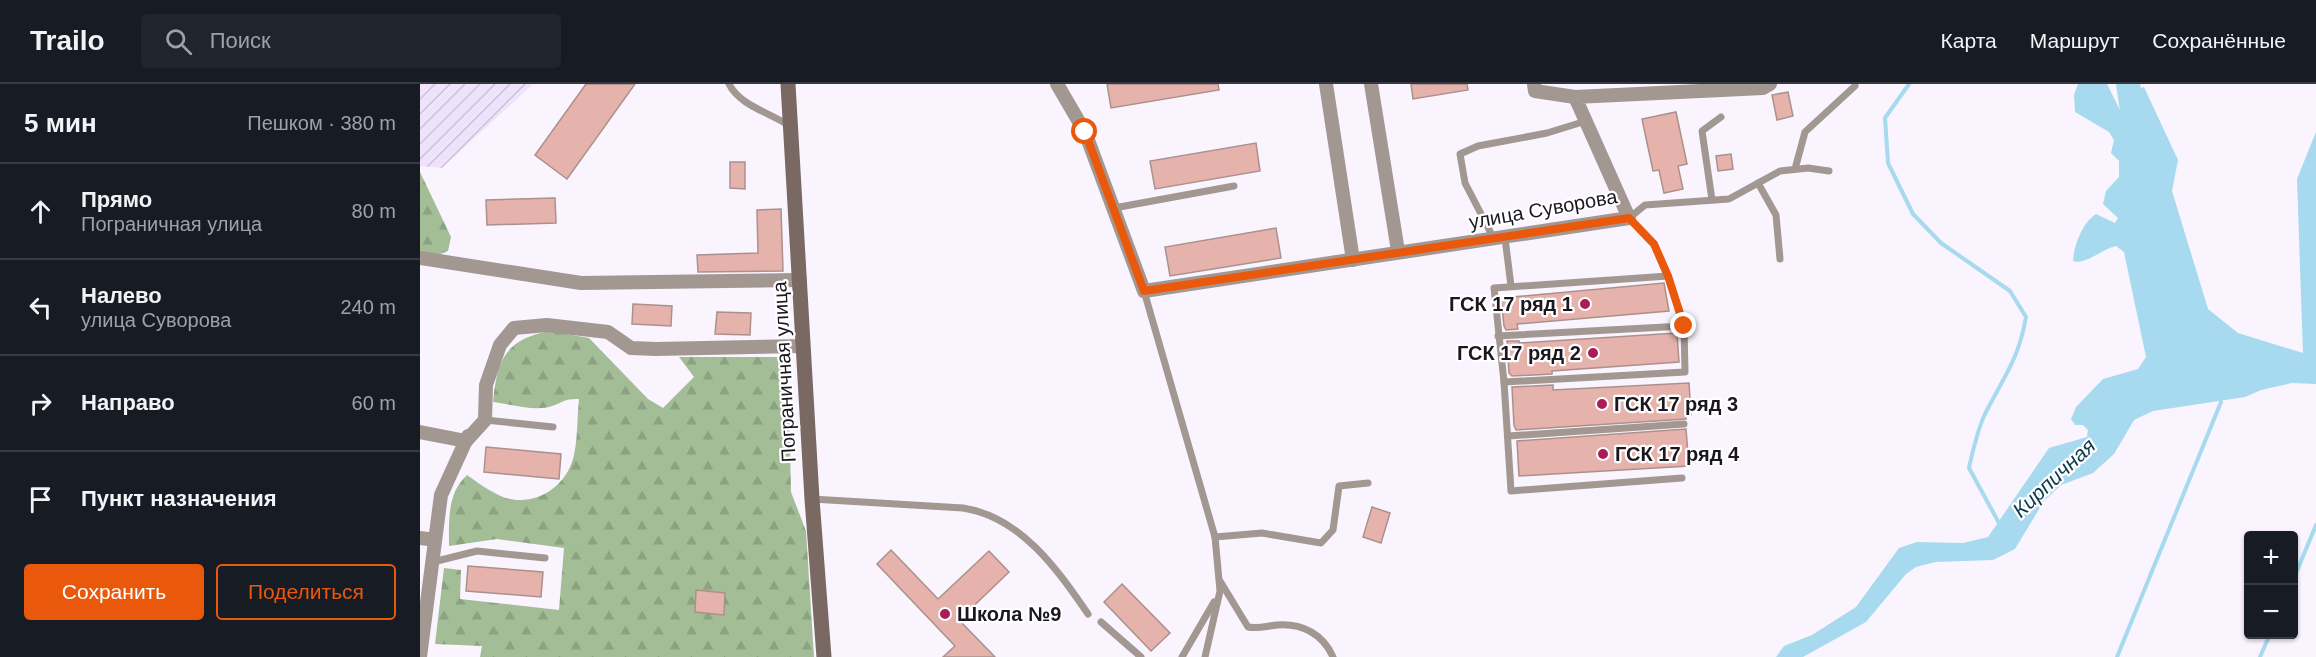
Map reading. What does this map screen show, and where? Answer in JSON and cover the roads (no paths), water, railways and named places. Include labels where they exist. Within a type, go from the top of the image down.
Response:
[{"type":"street","name":"Пограничная улица","points":[[788,84],[812,499],[824,657]]},
{"type":"street","points":[[1057,84],[1085,132],[1144,291]]},
{"type":"street","points":[[1326,84],[1353,260]]},
{"type":"street","points":[[1371,84],[1398,251]]},
{"type":"street","points":[[1534,84],[1535,92],[1575,97],[1763,88],[1770,84]]},
{"type":"street","name":"улица Суворова","points":[[1144,291],[1629,218],[1575,97]]},
{"type":"street","points":[[420,258],[581,284],[800,280]]},
{"type":"street","points":[[420,657],[441,495],[467,438],[484,420],[486,385],[500,345],[514,328],[547,325],[608,332],[631,348],[647,349],[803,346]]},
{"type":"street","points":[[420,432],[467,438]]},
{"type":"street","points":[[420,538],[435,540]]},
{"type":"lane","points":[[729,84],[733,92],[751,105],[790,127]]},
{"type":"lane","points":[[1795,170],[1805,132],[1855,86]]},
{"type":"lane","points":[[1712,200],[1702,131],[1721,117]]},
{"type":"lane","points":[[1511,286],[1500,238],[1465,183],[1460,154],[1478,146],[1547,133],[1586,121]]},
{"type":"lane","points":[[1504,382],[1685,372],[1684,326],[1668,276],[1654,244],[1629,218],[1645,205],[1729,199],[1780,171],[1829,171]]},
{"type":"lane","points":[[1758,183],[1776,215],[1780,260]]},
{"type":"lane","points":[[1114,208],[1234,186]]},
{"type":"lane","points":[[1668,276],[1494,288],[1504,382],[1511,491],[1682,478]]},
{"type":"lane","points":[[1144,291],[1215,537],[1220,581],[1205,657]]},
{"type":"lane","points":[[1498,336],[1684,326]]},
{"type":"lane","points":[[484,420],[553,427]]},
{"type":"lane","points":[[1508,436],[1684,424]]},
{"type":"lane","points":[[1215,537],[1262,533],[1321,543],[1333,530],[1339,486],[1368,483]]},
{"type":"lane","points":[[812,499],[963,508],[986,513],[1016,531],[1041,552],[1060,574],[1088,614]]},
{"type":"lane","points":[[433,562],[477,551],[545,558]]},
{"type":"lane","points":[[1220,581],[1248,627],[1280,625],[1315,632],[1328,645],[1333,657]]},
{"type":"lane","points":[[1182,657],[1218,596]]},
{"type":"lane","points":[[1101,622],[1141,657]]},
{"type":"water","points":[[2078,84],[2107,84],[2123,116],[2128,109],[2128,92],[2144,87],[2178,160],[2172,191],[2208,309],[2238,333],[2303,353],[2297,179],[2316,132],[2316,384],[2292,383],[2261,390],[2245,397],[2153,411],[2134,420],[2114,454],[2093,473],[2061,485],[2044,501],[2015,549],[1993,560],[1935,562],[1916,567],[1906,574],[1866,622],[1803,657],[1776,657],[1784,646],[1812,635],[1856,607],[1899,548],[1917,542],[1963,543],[1988,537],[2049,448],[2087,437],[2088,430],[2083,425],[2075,425],[2071,419],[2076,407],[2103,379],[2138,369],[2146,357],[2124,252],[2116,246],[2083,261],[2073,261],[2080,235],[2091,218],[2096,214],[2115,223],[2118,218],[2103,204],[2106,191],[2119,177],[2119,161],[2111,153],[2114,140],[2109,132],[2075,112],[2074,95]]},
{"type":"waterway","points":[[1909,84],[1885,118],[1888,163],[1913,214],[1941,243],[2010,291],[2026,317],[2015,357],[1982,420],[1969,468],[1999,523]]},
{"type":"waterway","name":"Кирпичная","points":[[2128,84],[2134,123]]},
{"type":"waterway","points":[[2117,657],[2221,402]]},
{"type":"waterway","points":[[2298,568],[2316,525]]},
{"type":"waterway","points":[[2260,657],[2268,639]]},
{"type":"place","name":"ГСК 17 ряд 1","points":[[1585,304]]},
{"type":"place","name":"ГСК 17 ряд 2","points":[[1593,353]]},
{"type":"place","name":"ГСК 17 ряд 3","points":[[1602,404]]},
{"type":"place","name":"ГСК 17 ряд 4","points":[[1603,454]]},
{"type":"place","name":"Школа №9","points":[[945,614]]}]
